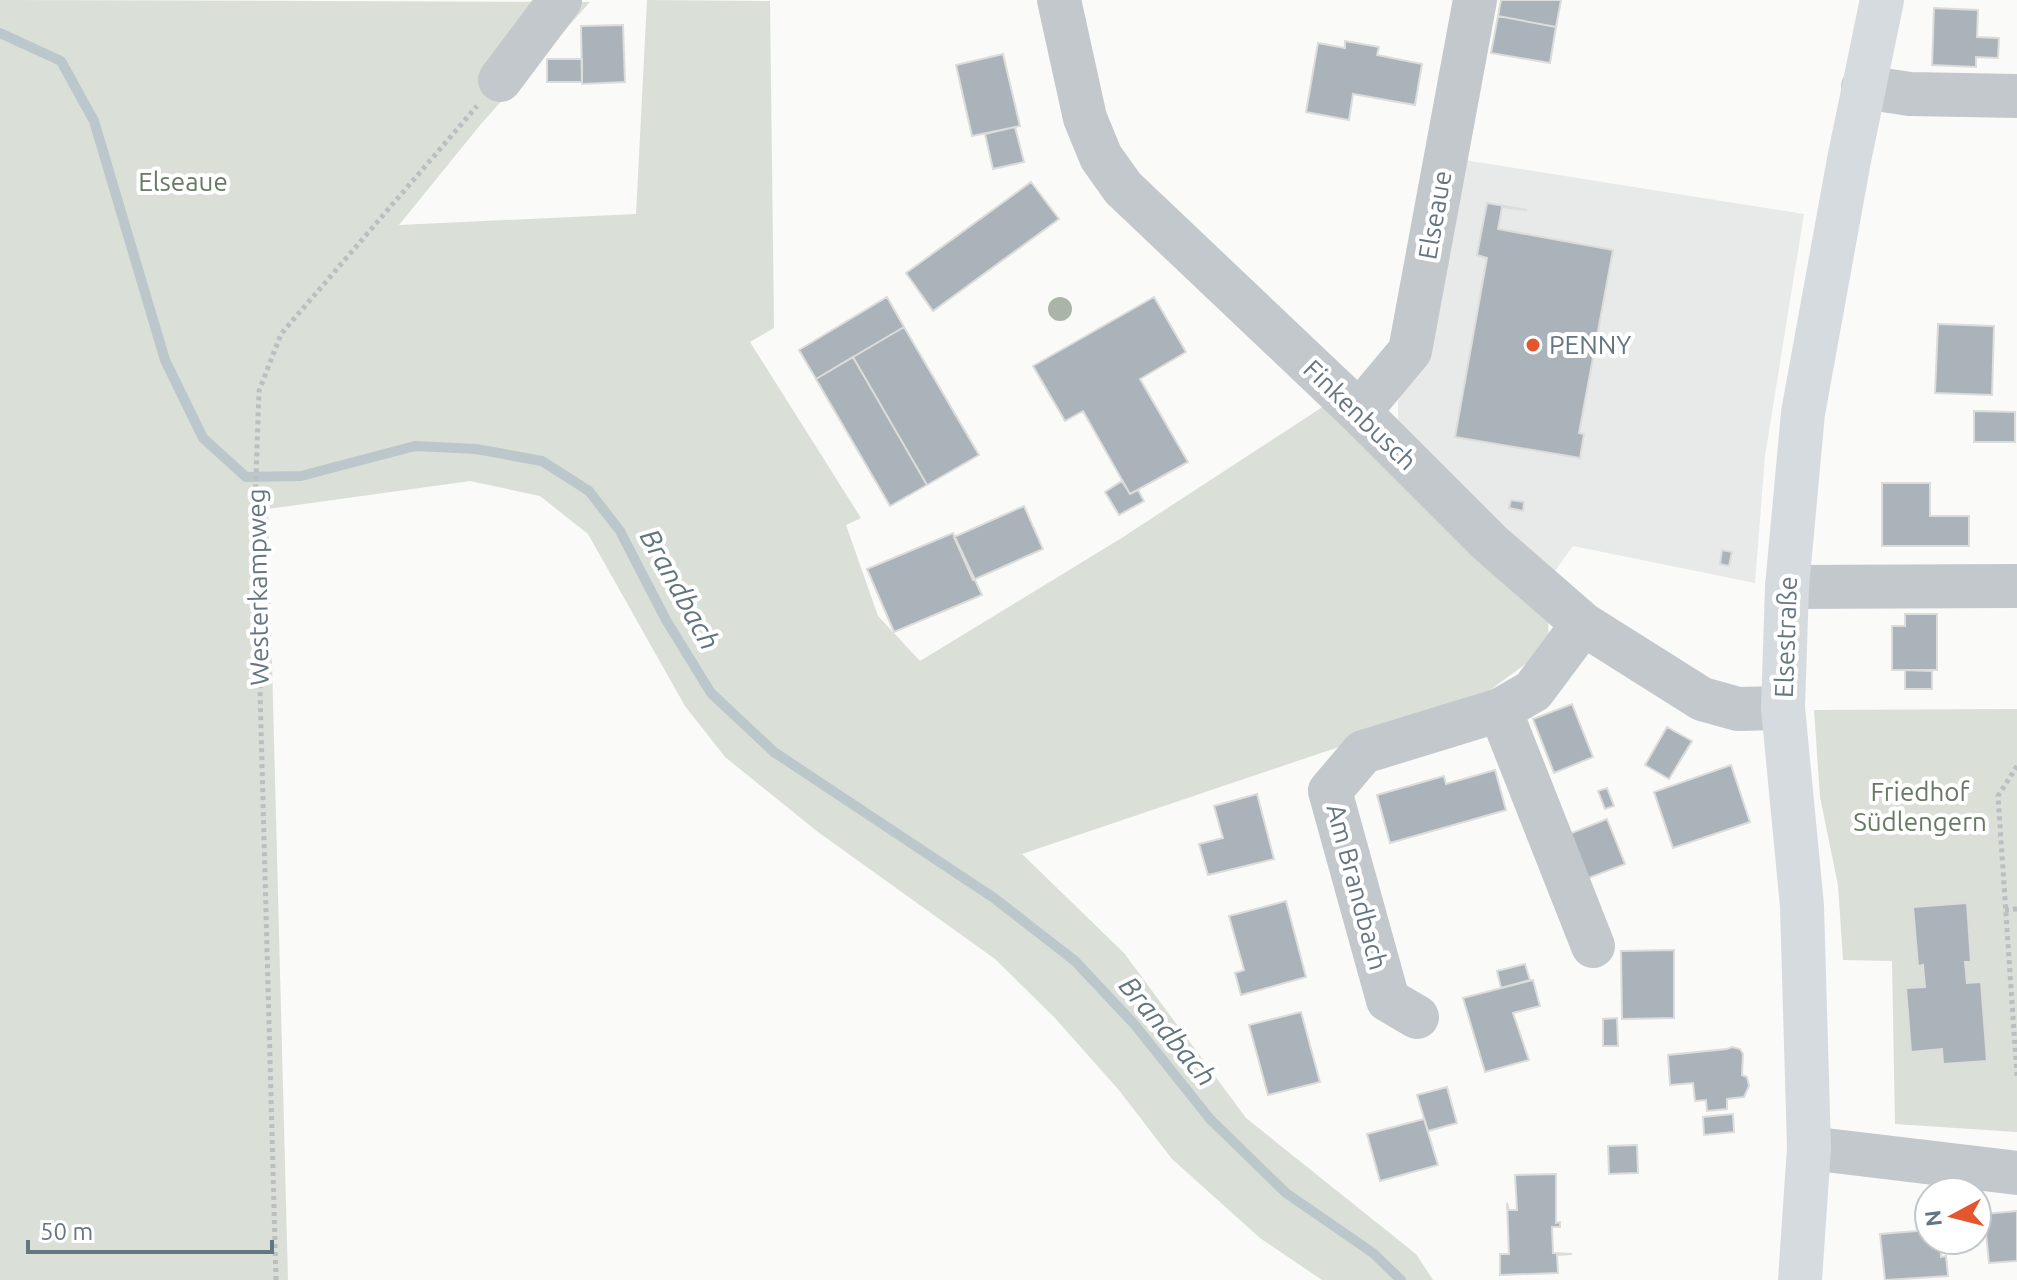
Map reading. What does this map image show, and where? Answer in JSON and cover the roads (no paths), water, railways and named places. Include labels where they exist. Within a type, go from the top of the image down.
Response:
[{"type":"main road","name":"Elsestraße","points":[[1800,1280],[1809,1148],[1802,906],[1783,708],[1787,587],[1803,413],[1882,0]]},
{"type":"street","points":[[500,80],[560,0]]},
{"type":"street","name":"Finkenbusch","points":[[1059,0],[1085,118],[1101,157],[1123,188],[1359,412],[1490,543],[1583,624],[1702,699],[1738,709],[1783,708]]},
{"type":"street","name":"Elseaue","points":[[1359,412],[1410,351],[1475,0]]},
{"type":"street","points":[[1863,87],[1910,94],[2017,96]]},
{"type":"street","points":[[1787,587],[2017,586]]},
{"type":"street","name":"Am Brandbach","points":[[1417,1017],[1388,1000],[1330,791],[1363,752],[1500,710],[1533,691],[1583,624]]},
{"type":"street","points":[[1500,710],[1593,946]]},
{"type":"street","points":[[1809,1148],[2017,1173]]},
{"type":"waterway","name":"Brandbach","points":[[0,33],[61,61],[94,121],[165,360],[203,438],[246,477],[301,476],[415,446],[476,449],[542,461],[589,491],[620,531],[666,620],[711,693],[774,752],[994,898],[1075,961],[1135,1025],[1210,1119],[1286,1193],[1373,1253],[1401,1280]]},
{"type":"place","name":"PENNY","points":[[1533,345]]},
{"type":"park label","name":"Friedhof Südlengern","points":[[1920,807]]}]
